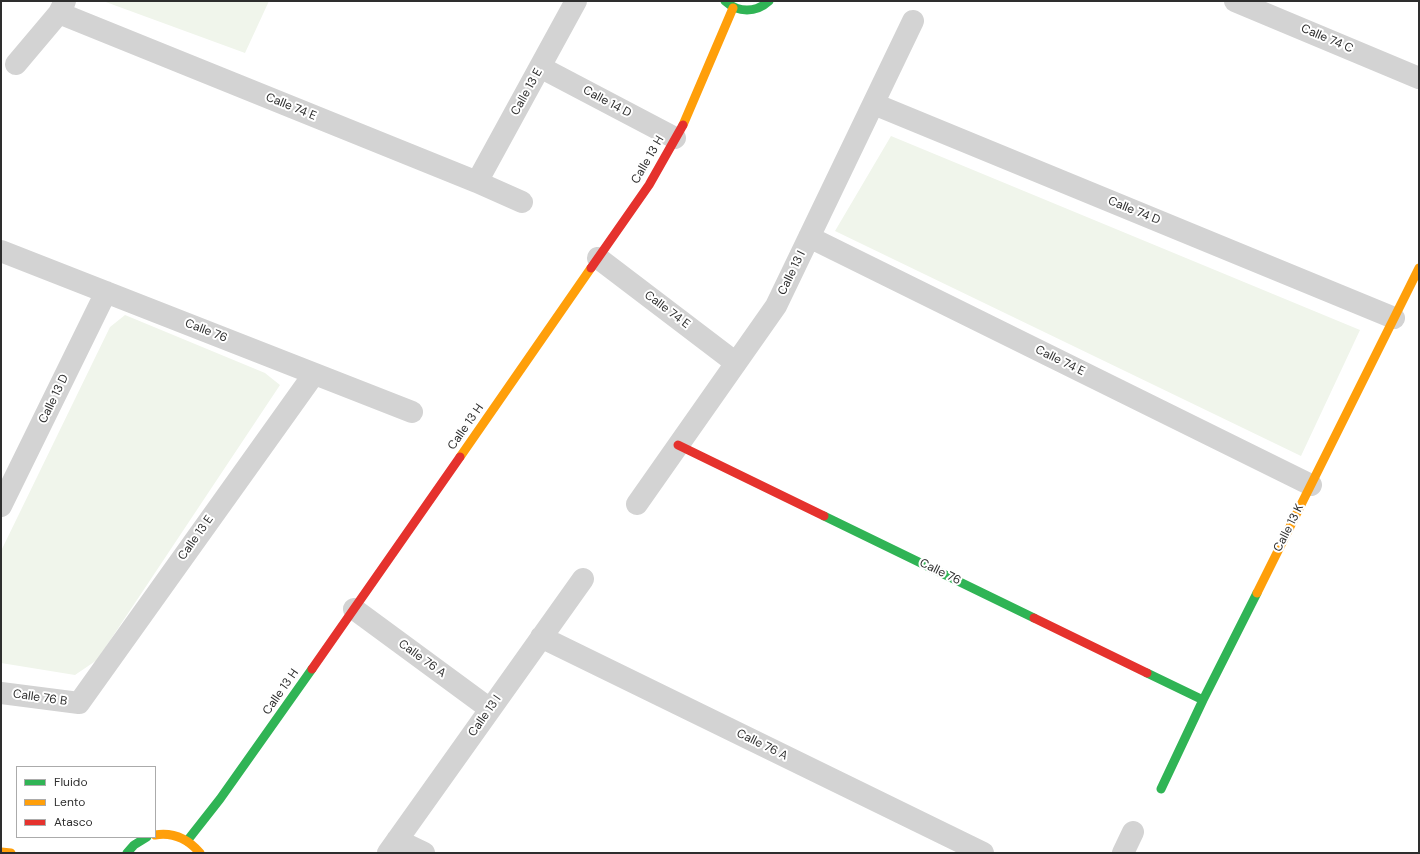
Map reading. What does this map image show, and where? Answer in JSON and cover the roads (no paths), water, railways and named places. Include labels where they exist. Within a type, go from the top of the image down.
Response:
[{"type":"street","name":"Calle 13 E","points":[[477,182],[576,1]]},
{"type":"street","points":[[725,1],[733,8],[750,11],[765,5],[769,1]]},
{"type":"street","name":"Calle 74 C","points":[[1235,1],[1275,8],[1419,78]]},
{"type":"street","points":[[16,64],[62,7]]},
{"type":"street","name":"Calle 74 E","points":[[62,7],[522,202]]},
{"type":"street","name":"Calle 13 H","points":[[187,841],[220,799],[354,609],[649,184],[683,124],[733,8]]},
{"type":"street","name":"Calle 13 I","points":[[637,504],[776,306],[914,21]]},
{"type":"street","name":"Calle 14 D","points":[[540,67],[675,138]]},
{"type":"street","name":"Calle 74 D","points":[[874,104],[1394,318]]},
{"type":"street","name":"Calle 74 E","points":[[809,237],[1310,485]]},
{"type":"street","name":"Calle 76","points":[[1,251],[412,412]]},
{"type":"street","name":"Calle 74 E","points":[[598,258],[736,363]]},
{"type":"street","name":"Calle 13 K","points":[[1161,789],[1203,700],[1419,268]]},
{"type":"street","name":"Calle 13 D","points":[[1,506],[106,292]]},
{"type":"street","name":"Calle 13 E","points":[[79,703],[314,374]]},
{"type":"street","name":"Calle 76","points":[[678,445],[1203,700]]},
{"type":"street","name":"Calle 13 I","points":[[393,846],[583,579]]},
{"type":"street","name":"Calle 76 A","points":[[354,609],[490,709]]},
{"type":"street","name":"Calle 76 A","points":[[541,637],[983,853]]},
{"type":"street","name":"Calle 76 B","points":[[1,692],[79,703]]},
{"type":"street","points":[[1123,853],[1133,832]]},
{"type":"street","points":[[156,835],[174,835],[187,841],[200,853]]},
{"type":"street","points":[[127,853],[134,845],[145,838]]},
{"type":"street","points":[[393,846],[424,853]]},
{"type":"street","points":[[1,852],[11,853]]}]
